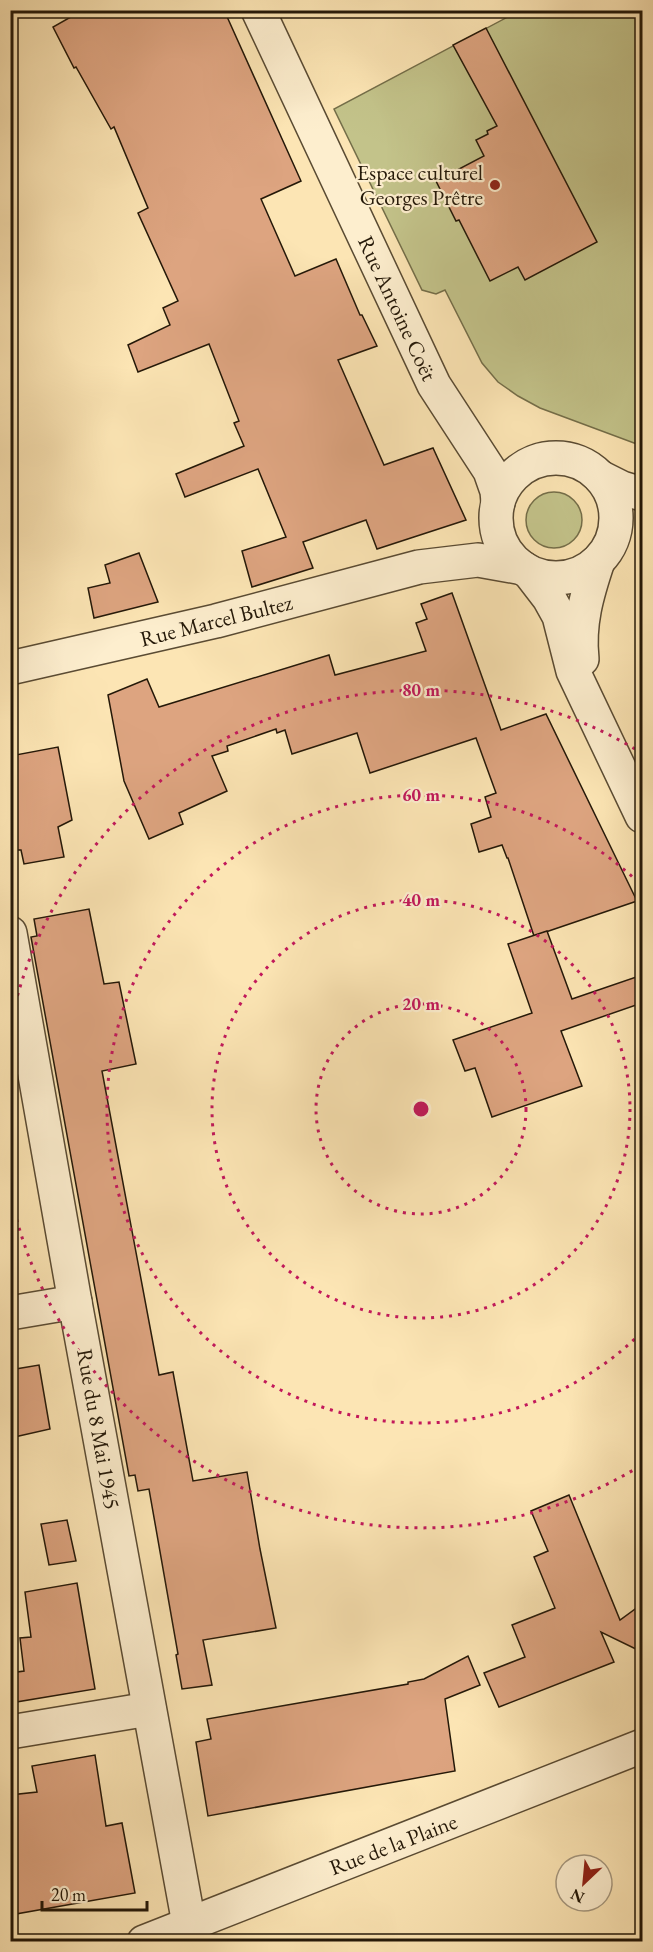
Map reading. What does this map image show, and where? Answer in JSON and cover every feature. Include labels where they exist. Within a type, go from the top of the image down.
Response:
[{"type":"street","name":"Rue Antoine Coët","points":[[258,10],[434,385],[490,471],[495,482],[497,510]]},
{"type":"street","points":[[642,494],[622,488],[575,461],[545,459],[524,467],[513,476],[504,488],[497,510],[498,533],[503,546],[549,598],[559,616],[569,661],[642,816]]},
{"type":"street","points":[[589,702],[581,631],[585,602],[616,525],[616,510],[609,489],[600,477]]},
{"type":"street","name":"Rue Marcel Bultez","points":[[419,567],[472,540],[497,510]]},
{"type":"street","points":[[526,570],[543,577],[565,578],[579,574],[628,531],[642,524]]},
{"type":"street","name":"Rue Marcel Bultez","points":[[10,668],[216,621],[419,567],[478,560],[526,570]]},
{"type":"street","name":"Rue du 8 Mai 1945","points":[[10,933],[189,1924]]},
{"type":"street","points":[[10,1313],[75,1302]]},
{"type":"street","points":[[10,1732],[149,1708]]},
{"type":"street","name":"Rue de la Plaine","points":[[144,1941],[642,1746]]},
{"type":"green space","points":[[519,11],[642,11],[642,444],[540,408],[498,382],[482,363],[445,290],[436,294],[422,290],[334,109]]},
{"type":"green space","points":[[549,492],[559,492],[574,500],[580,509],[582,520],[580,531],[574,540],[559,548],[549,548],[538,543],[531,536],[526,525],[526,515],[531,504],[538,497]]},
{"type":"building","points":[[83,10],[224,10],[301,181],[261,199],[295,276],[336,259],[360,315],[377,346],[338,360],[384,465],[433,448],[466,520],[377,549],[366,520],[303,542],[313,568],[252,587],[242,551],[286,537],[258,469],[185,497],[176,474],[244,446],[234,423],[239,421],[209,344],[138,372],[128,345],[170,325],[163,308],[178,301],[138,213],[148,208],[114,127],[111,129],[76,67],[74,68],[53,27]]},
{"type":"building","name":"Espace culturel Georges Prêtre","points":[[486,28],[597,242],[525,280],[518,267],[490,281],[436,181],[484,156],[476,140],[497,126],[453,45]]},
{"type":"building","points":[[139,553],[158,602],[94,618],[88,588],[110,583],[105,565]]},
{"type":"building","points":[[452,593],[501,730],[546,714],[637,901],[534,936],[502,845],[479,852],[471,824],[491,817],[485,797],[496,793],[476,738],[370,773],[357,733],[292,754],[285,730],[277,733],[276,729],[227,746],[228,751],[212,756],[227,791],[179,813],[183,824],[149,839],[124,781],[108,695],[147,679],[159,707],[329,655],[335,675],[426,651],[416,623],[427,619],[421,604]]},
{"type":"building","points":[[58,747],[72,820],[58,827],[64,857],[24,864],[21,850],[15,850],[10,826],[10,756]]},
{"type":"building","points":[[89,909],[104,984],[119,982],[136,1064],[102,1071],[159,1375],[173,1372],[193,1481],[247,1472],[276,1628],[203,1640],[212,1685],[182,1689],[149,1489],[138,1491],[135,1475],[129,1476],[31,937],[37,936],[34,919]]},
{"type":"building","points":[[547,931],[572,999],[642,975],[642,1003],[561,1031],[582,1086],[492,1117],[475,1068],[465,1071],[453,1040],[532,1013],[508,944]]},
{"type":"building","points":[[39,1365],[50,1429],[10,1438],[10,1370]]},
{"type":"building","points":[[569,1495],[620,1620],[642,1604],[642,1652],[601,1632],[614,1662],[499,1707],[484,1673],[525,1657],[512,1625],[555,1608],[534,1557],[548,1551],[531,1511]]},
{"type":"building","points":[[67,1520],[76,1561],[49,1565],[41,1524]]},
{"type":"building","points":[[77,1583],[95,1689],[10,1703],[10,1673],[24,1671],[20,1638],[31,1637],[25,1592]]},
{"type":"building","points":[[468,1656],[480,1685],[445,1699],[455,1771],[208,1816],[196,1742],[211,1739],[207,1719],[408,1684],[408,1682],[424,1679]]},
{"type":"building","points":[[95,1755],[106,1826],[122,1823],[135,1893],[10,1915],[10,1795],[37,1792],[32,1766]]},
{"type":"place","name":"Espace culturel Georges Prêtre","points":[[495,185]]}]
